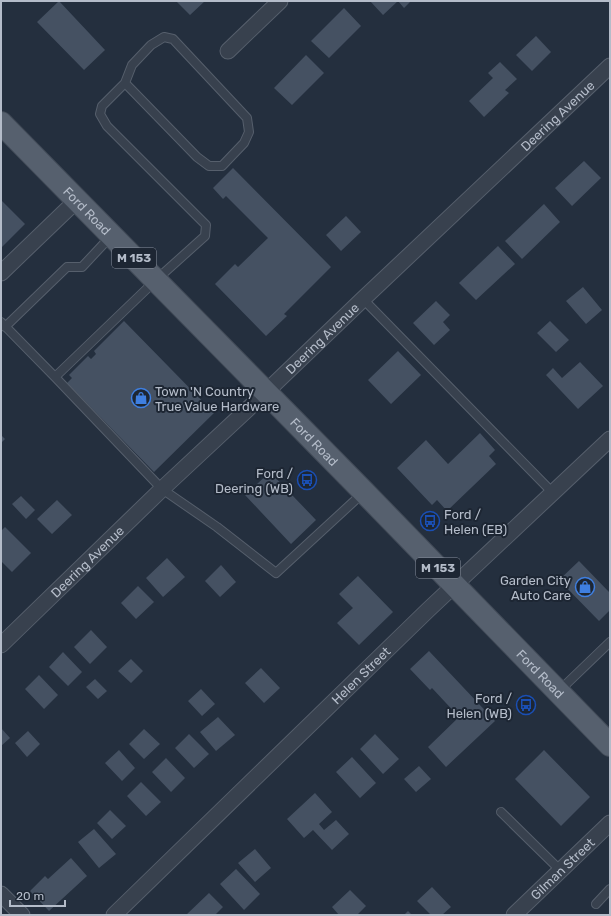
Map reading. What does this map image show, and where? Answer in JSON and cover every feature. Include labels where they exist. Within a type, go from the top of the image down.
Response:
[{"type":"main road","name":"Ford Road","points":[[1,123],[364,492],[610,745]]},
{"type":"street","points":[[228,51],[280,1]]},
{"type":"street","name":"Deering Avenue","points":[[1,645],[162,489],[610,66]]},
{"type":"street","points":[[1,273],[77,200]]},
{"type":"street","name":"Helen Street","points":[[114,915],[455,585],[610,439]]},
{"type":"street","name":"Gilman Street","points":[[514,915],[610,823]]},
{"type":"street","points":[[1,894],[22,915]]},
{"type":"lane","points":[[55,377],[156,280],[205,236],[206,225],[107,126],[100,114],[102,106],[125,83],[132,65],[151,45],[164,37],[174,39],[247,118],[249,132],[244,143],[222,166],[209,166],[197,157],[125,83]]},
{"type":"lane","points":[[112,236],[82,267],[67,267],[3,325],[162,489],[217,527],[276,574],[364,492]]},
{"type":"lane","points":[[363,299],[553,493]]},
{"type":"lane","points":[[558,692],[610,642]]},
{"type":"lane","points":[[501,812],[560,870]]},
{"type":"lane","points":[[596,904],[610,889]]},
{"type":"building","points":[[59,1],[105,50],[84,70],[37,22]]},
{"type":"building","points":[[176,1],[205,1],[190,15]]},
{"type":"building","points":[[370,1],[398,1],[383,15]]},
{"type":"building","points":[[398,1],[411,1],[404,8]]},
{"type":"building","points":[[344,8],[361,26],[329,58],[311,41]]},
{"type":"building","points":[[536,36],[551,52],[532,71],[516,55]]},
{"type":"building","points":[[306,55],[324,73],[292,105],[274,88]]},
{"type":"building","points":[[500,62],[517,79],[505,90],[509,93],[484,117],[469,101],[493,78],[488,73]]},
{"type":"building","points":[[584,161],[601,178],[572,206],[555,188]]},
{"type":"building","points":[[233,168],[331,267],[284,314],[287,316],[266,336],[215,284],[235,264],[238,267],[268,238],[226,196],[223,199],[213,188]]},
{"type":"building","points":[[1,200],[25,224],[1,248]]},
{"type":"building","points":[[544,204],[560,222],[522,259],[505,241]]},
{"type":"building","points":[[346,216],[361,232],[341,251],[326,235]]},
{"type":"building","points":[[498,246],[515,264],[476,300],[459,283]]},
{"type":"building","points":[[583,287],[602,310],[586,324],[566,301]]},
{"type":"building","points":[[436,301],[450,315],[443,322],[450,330],[434,345],[413,323]]},
{"type":"building","name":"Town 'N Country True Value Hardware","points":[[124,321],[214,413],[154,472],[67,383],[72,378],[69,375],[88,356],[91,359],[96,354],[94,351]]},
{"type":"building","points":[[550,321],[569,340],[556,352],[537,333]]},
{"type":"building","points":[[398,351],[421,375],[391,404],[368,380]]},
{"type":"building","points":[[580,362],[603,386],[578,409],[546,375],[553,368],[562,378]]},
{"type":"building","points":[[480,433],[495,450],[489,456],[496,464],[447,511],[437,500],[432,505],[397,468],[426,440],[448,464]]},
{"type":"building","points":[[1,435],[5,439],[1,443]]},
{"type":"building","points":[[270,472],[316,520],[291,544],[245,495]]},
{"type":"building","points":[[21,496],[35,510],[26,519],[12,504]]},
{"type":"building","points":[[57,500],[72,515],[52,534],[37,519]]},
{"type":"building","points":[[5,527],[31,553],[12,572],[1,561],[1,531]]},
{"type":"building","points":[[167,558],[185,577],[163,597],[146,578]]},
{"type":"building","name":"Garden City Auto Care","points":[[579,561],[610,593],[610,610],[599,621],[559,580]]},
{"type":"building","points":[[221,565],[236,582],[220,597],[205,581]]},
{"type":"building","points":[[358,576],[393,612],[359,645],[337,623],[353,608],[339,594]]},
{"type":"building","points":[[138,586],[154,602],[136,619],[121,603]]},
{"type":"building","points":[[91,630],[107,647],[90,664],[74,647]]},
{"type":"building","points":[[429,651],[495,721],[446,767],[428,747],[459,717],[432,688],[430,690],[410,669]]},
{"type":"building","points":[[63,652],[82,672],[68,686],[49,667]]},
{"type":"building","points":[[131,659],[143,671],[131,683],[118,671]]},
{"type":"building","points":[[261,668],[280,688],[264,703],[245,683]]},
{"type":"building","points":[[39,675],[58,695],[44,709],[25,689]]},
{"type":"building","points":[[95,679],[107,691],[98,699],[86,687]]},
{"type":"building","points":[[201,689],[215,704],[202,716],[188,701]]},
{"type":"building","points":[[218,717],[235,735],[216,751],[200,732]]},
{"type":"building","points":[[1,728],[10,738],[1,746]]},
{"type":"building","points":[[144,729],[160,744],[144,759],[129,744]]},
{"type":"building","points":[[28,731],[40,744],[27,757],[15,743]]},
{"type":"building","points":[[189,734],[209,754],[194,768],[175,748]]},
{"type":"building","points":[[375,734],[399,759],[383,774],[360,749]]},
{"type":"building","points":[[119,750],[135,768],[122,781],[105,763]]},
{"type":"building","points":[[544,750],[590,797],[561,826],[515,779]]},
{"type":"building","points":[[352,757],[376,783],[360,798],[336,772]]},
{"type":"building","points":[[166,758],[185,778],[171,792],[152,772]]},
{"type":"building","points":[[419,766],[431,779],[416,792],[404,779]]},
{"type":"building","points":[[141,782],[161,802],[146,816],[127,796]]},
{"type":"building","points":[[315,793],[332,812],[319,824],[324,830],[336,820],[349,834],[332,850],[313,830],[304,838],[287,819]]},
{"type":"building","points":[[110,810],[126,826],[112,839],[97,823]]},
{"type":"building","points":[[94,829],[116,854],[99,868],[78,842]]},
{"type":"building","points":[[255,849],[271,868],[255,882],[238,863]]},
{"type":"building","points":[[71,858],[87,876],[49,911],[30,891],[45,876],[48,879]]},
{"type":"building","points":[[236,869],[260,894],[244,910],[220,884]]},
{"type":"building","points":[[432,887],[451,907],[442,915],[431,915],[417,901]]},
{"type":"building","points":[[350,890],[366,906],[357,915],[339,915],[332,907]]},
{"type":"building","points":[[209,893],[223,907],[215,915],[186,915]]},
{"type":"building","points":[[408,911],[412,915],[404,915]]},
{"type":"place","name":"Town 'N Country True Value Hardware","points":[[141,398]]},
{"type":"place","name":"Ford / Deering (WB)","points":[[307,480]]},
{"type":"place","name":"Ford / Helen (EB)","points":[[430,521]]},
{"type":"place","name":"Garden City Auto Care","points":[[585,587]]},
{"type":"place","name":"Ford / Helen (WB)","points":[[526,705]]}]
